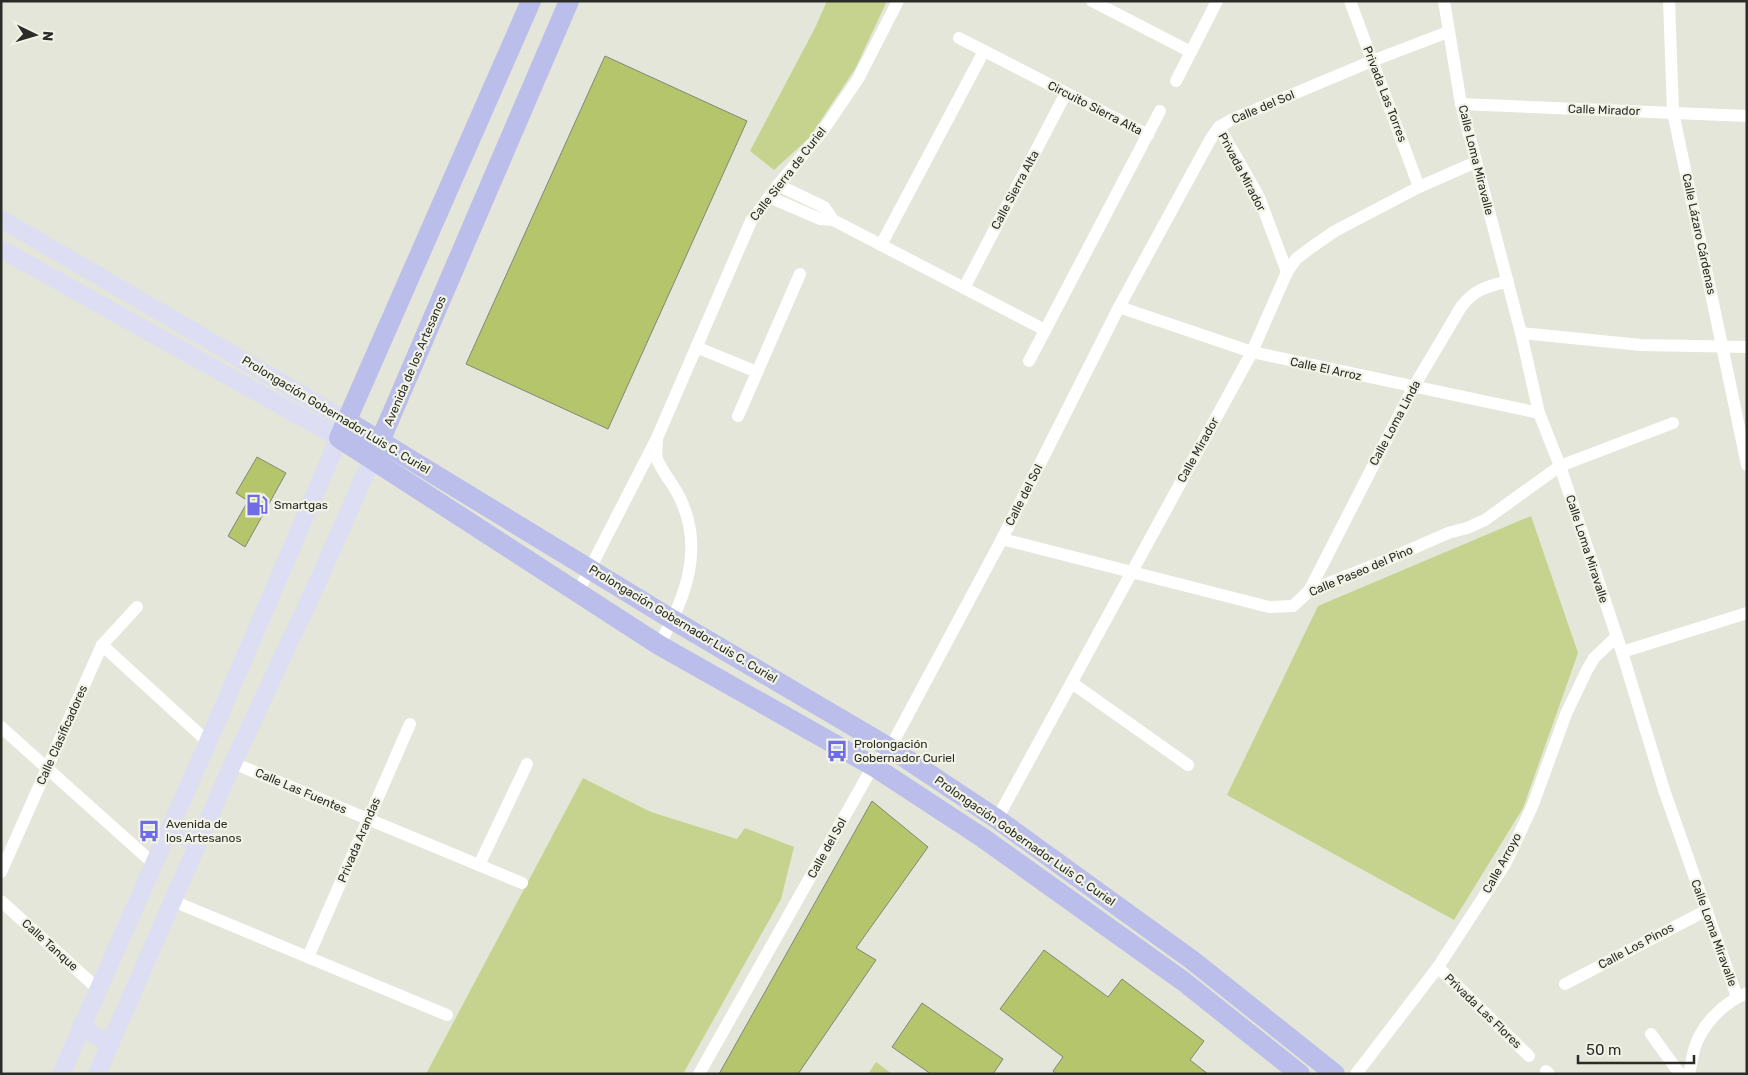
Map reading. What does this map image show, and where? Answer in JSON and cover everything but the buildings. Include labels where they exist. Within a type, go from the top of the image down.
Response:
[{"type":"main road","points":[[343,429],[531,1]]},
{"type":"main road","name":"Avenida de los Artesanos","points":[[376,450],[569,1]]},
{"type":"main road","name":"Prolongación Gobernador Luis C. Curiel","points":[[343,429],[376,450],[578,592],[659,645],[873,766],[983,838],[1182,981],[1300,1074]]},
{"type":"main road","name":"Prolongación Gobernador Luis C. Curiel","points":[[376,450],[590,568],[673,620],[890,748],[997,819],[1192,960],[1335,1074]]},
{"type":"street","name":"Calle Sierra de Curiel","points":[[578,592],[657,438],[751,221],[822,132],[858,79],[898,1]]},
{"type":"street","points":[[1092,1],[1110,5],[1190,52]]},
{"type":"street","points":[[1176,81],[1217,1]]},
{"type":"street","name":"Privada Las Torres","points":[[1350,1],[1420,186]]},
{"type":"street","name":"Calle Loma Miravalle","points":[[1444,1],[1462,104],[1521,333],[1539,413],[1560,466],[1622,652],[1664,790],[1707,910],[1742,995],[1716,1014],[1700,1034],[1694,1050],[1690,1074]]},
{"type":"street","name":"Calle Lázaro Cárdenas","points":[[1669,1],[1673,112],[1747,465]]},
{"type":"street","name":"Calle del Sol","points":[[699,1074],[873,766],[890,748],[1002,539],[1119,306],[1210,140],[1219,127],[1231,120],[1372,61],[1448,32]]},
{"type":"street","name":"Circuito Sierra Alta","points":[[958,38],[1148,135],[1029,361]]},
{"type":"street","points":[[881,245],[984,51]]},
{"type":"street","name":"Calle Sierra Alta","points":[[964,288],[1066,93]]},
{"type":"street","name":"Calle Mirador","points":[[1462,104],[1747,116]]},
{"type":"street","points":[[1148,135],[1160,111]]},
{"type":"street","name":"Privada Mirador","points":[[1219,127],[1259,197],[1287,272]]},
{"type":"street","name":"Calle Mirador","points":[[997,819],[1252,352],[1287,272],[1296,259],[1335,231],[1420,186],[1476,162]]},
{"type":"street","points":[[778,185],[824,207],[833,220]]},
{"type":"street","points":[[769,197],[820,219],[833,220],[1045,330]]},
{"type":"street","name":"Prolongación Gobernador Luis C. Curiel","points":[[1,219],[343,429]]},
{"type":"street","name":"Prolongación Gobernador Luis C. Curiel","points":[[1,249],[343,429]]},
{"type":"street","points":[[738,416],[800,274]]},
{"type":"street","name":"Calle Loma Linda","points":[[1309,591],[1413,388],[1461,307],[1469,296],[1480,289],[1508,282]]},
{"type":"street","name":"Calle El Arroz","points":[[1119,306],[1252,352],[1413,388],[1539,413]]},
{"type":"street","points":[[1521,333],[1641,345],[1747,347]]},
{"type":"street","points":[[696,347],[757,372]]},
{"type":"street","name":"Calle Paseo del Pino","points":[[1002,539],[1269,607],[1293,606],[1309,591],[1390,559],[1448,533],[1467,528],[1485,520],[1560,466],[1673,423]]},
{"type":"street","points":[[61,1074],[208,742],[343,429]]},
{"type":"street","name":"Calle Sierra de Curiel","points":[[657,438],[657,459],[683,504],[690,522],[693,544],[686,583],[673,620],[659,645]]},
{"type":"street","name":"Avenida de los Artesanos","points":[[97,1074],[233,762],[319,579],[376,450]]},
{"type":"street","name":"Calle Clasificadores","points":[[1,872],[102,645],[136,607]]},
{"type":"street","points":[[1622,652],[1747,613]]},
{"type":"street","name":"Calle Arroyo","points":[[1356,1074],[1438,967],[1505,864],[1532,807],[1566,714],[1586,670],[1594,658],[1616,637]]},
{"type":"street","points":[[102,645],[208,742]]},
{"type":"street","points":[[1072,683],[1188,765]]},
{"type":"street","name":"Privada Arandas","points":[[308,957],[410,724]]},
{"type":"street","points":[[1,727],[154,864]]},
{"type":"street","name":"Calle Las Fuentes","points":[[233,762],[522,883]]},
{"type":"street","points":[[479,865],[526,764]]},
{"type":"street","points":[[169,830],[198,843]]},
{"type":"street","name":"Calle Tanque","points":[[1,901],[98,988]]},
{"type":"street","points":[[173,901],[447,1015]]},
{"type":"street","name":"Calle Los Pinos","points":[[1566,984],[1707,910]]},
{"type":"street","name":"Privada Las Flores","points":[[1438,967],[1529,1056]]},
{"type":"street","points":[[82,1027],[110,1044]]},
{"type":"street","points":[[1651,1034],[1680,1074]]},
{"type":"green space","points":[[827,1],[887,1],[855,69],[809,138],[774,170],[750,151],[815,28]]},
{"type":"green space","points":[[1531,516],[1578,653],[1523,808],[1454,920],[1227,795],[1318,606]]},
{"type":"green space","points":[[583,778],[651,812],[737,839],[745,828],[794,847],[781,899],[683,1074],[426,1074]]},
{"type":"green space","points":[[876,1062],[892,1074],[868,1074]]},
{"type":"place","name":"Smartgas","points":[[257,505]]},
{"type":"place","name":"Prolongación Gobernador Curiel","points":[[837,751]]},
{"type":"place","name":"Avenida de los Artesanos","points":[[149,831]]}]
